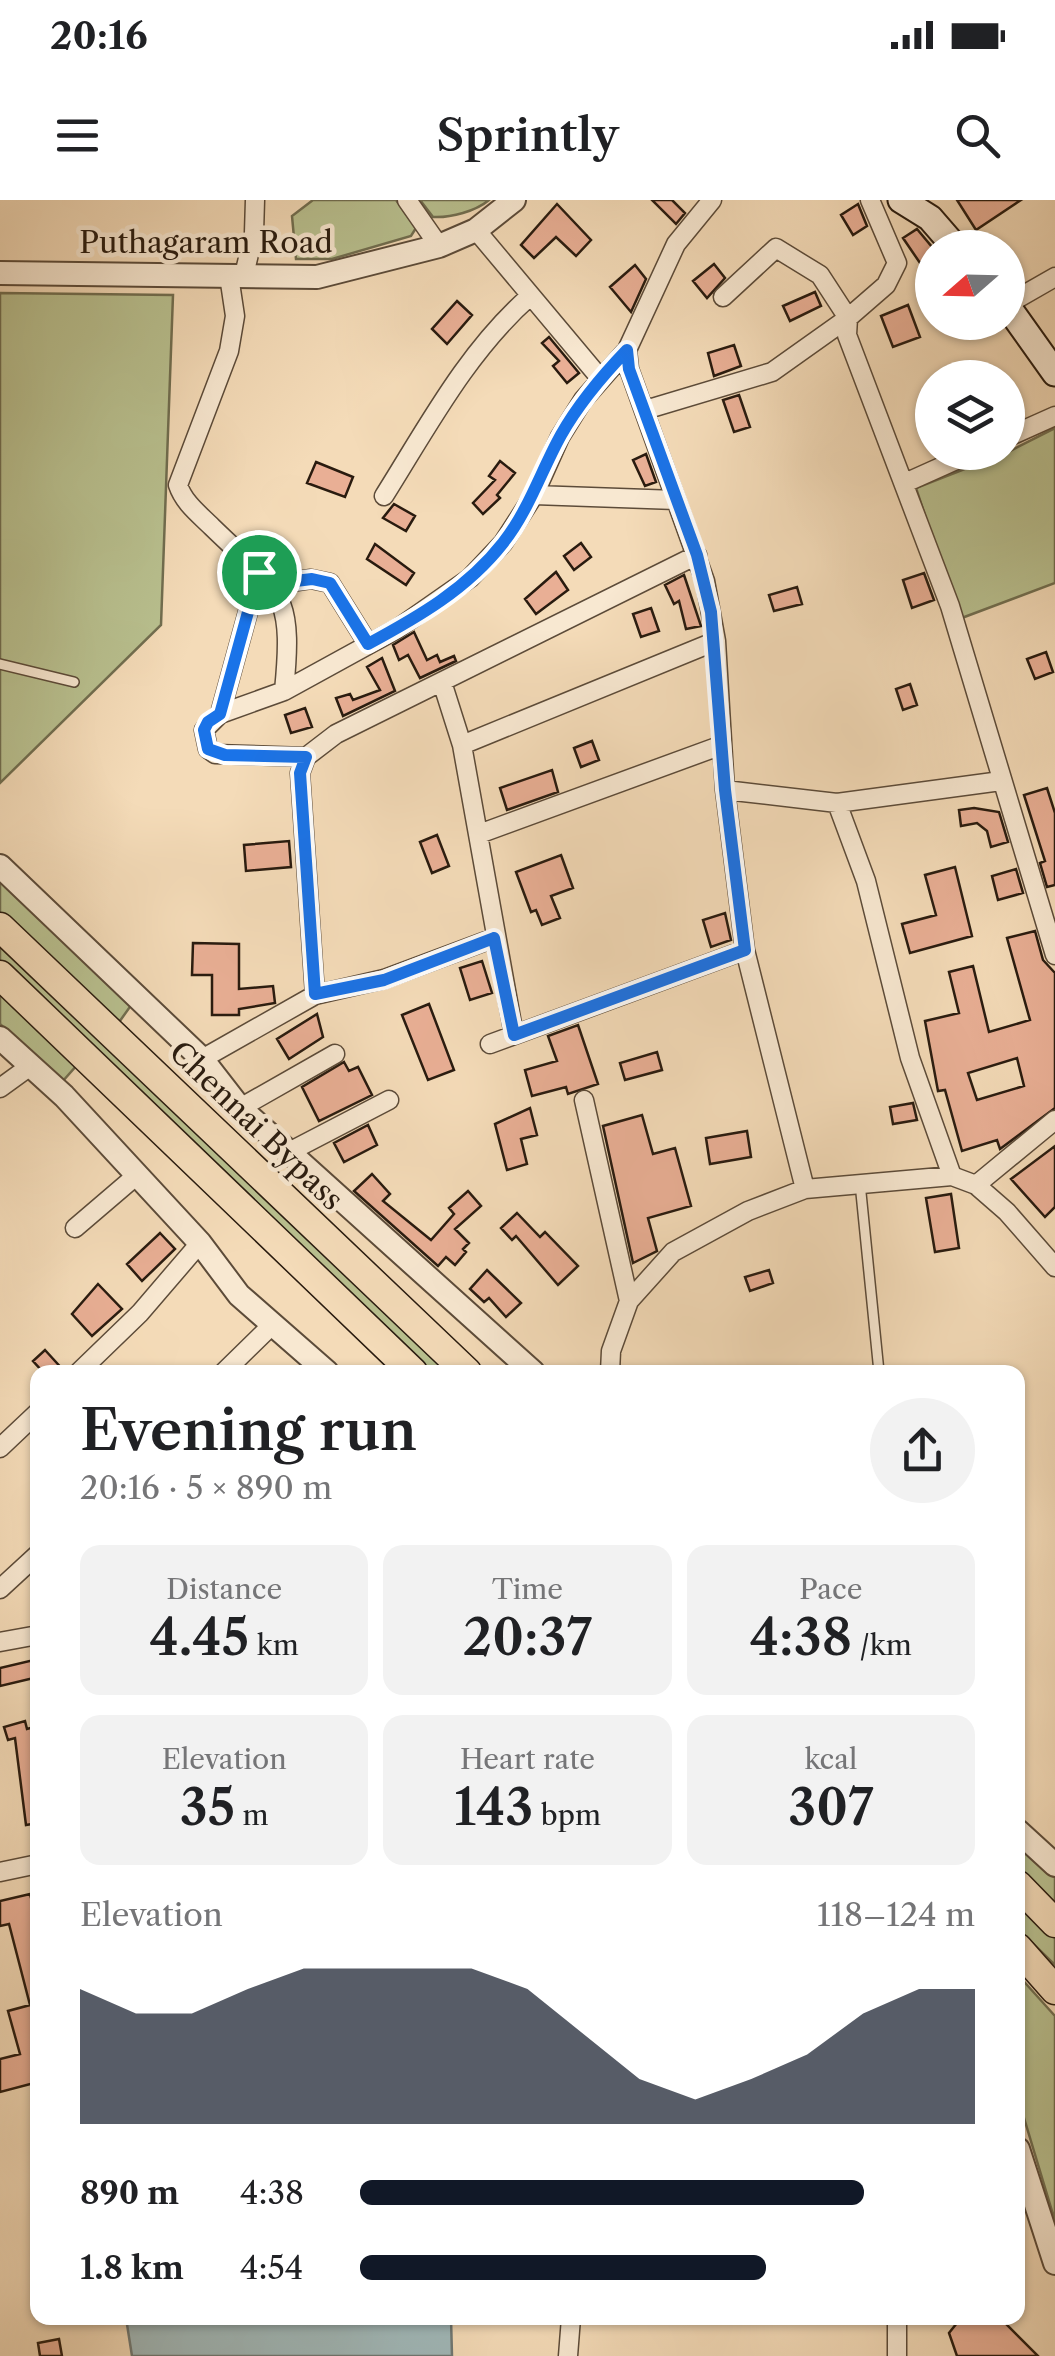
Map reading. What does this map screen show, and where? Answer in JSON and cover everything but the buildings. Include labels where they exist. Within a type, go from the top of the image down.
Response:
[{"type":"highway","name":"Chennai Bypass","points":[[0,928],[460,1365]]},
{"type":"highway","points":[[0,976],[406,1365]]},
{"type":"highway","points":[[1025,1892],[1055,1923]]},
{"type":"highway","points":[[1025,1956],[1055,1990]]},
{"type":"main road","points":[[901,200],[930,218],[940,230]]},
{"type":"main road","points":[[1025,330],[1055,373]]},
{"type":"street","points":[[254,200],[254,234],[236,275],[230,351],[178,486],[190,505],[265,578],[288,620],[284,691]]},
{"type":"street","points":[[407,200],[440,246]]},
{"type":"street","name":"Puthagaram Road","points":[[0,274],[317,277],[440,246],[476,230],[514,200]]},
{"type":"street","points":[[306,757],[215,754],[208,749],[204,730],[220,714],[284,691],[435,607],[470,578],[503,543],[534,495],[560,437],[600,378],[627,350],[676,244],[712,200]]},
{"type":"street","points":[[645,410],[772,372],[848,318],[886,285],[897,262],[870,200]]},
{"type":"street","points":[[476,230],[529,298],[600,378]]},
{"type":"street","points":[[723,297],[776,248],[820,275],[848,318],[847,335],[950,606],[1055,956]]},
{"type":"street","points":[[1025,296],[1055,277]]},
{"type":"street","points":[[384,496],[476,352],[498,324],[529,298]]},
{"type":"street","points":[[627,350],[697,555],[716,641],[725,790],[745,950],[804,1188]]},
{"type":"street","points":[[1025,430],[1055,416]]},
{"type":"street","points":[[905,483],[934,470]]},
{"type":"street","points":[[534,495],[676,500]]},
{"type":"street","points":[[315,994],[300,773],[306,757],[336,734],[697,555]]},
{"type":"street","points":[[265,578],[330,583],[368,644]]},
{"type":"street","points":[[220,714],[265,578]]},
{"type":"street","points":[[462,745],[716,641]]},
{"type":"street","points":[[442,682],[462,745],[514,1035]]},
{"type":"street","points":[[479,834],[722,745]]},
{"type":"street","points":[[725,790],[836,803],[1001,781]]},
{"type":"street","points":[[836,803],[866,881],[910,1058],[952,1176]]},
{"type":"street","points":[[0,866],[202,1059],[240,1108],[526,1365]]},
{"type":"street","points":[[202,1059],[315,994],[384,980],[494,938]]},
{"type":"street","points":[[490,1044],[745,950]]},
{"type":"street","points":[[0,1038],[64,1096],[200,1244],[240,1294],[319,1365]]},
{"type":"street","points":[[240,1108],[335,1054]]},
{"type":"street","points":[[0,1088],[29,1067]]},
{"type":"street","points":[[290,1152],[389,1100]]},
{"type":"street","points":[[584,1100],[629,1301]]},
{"type":"street","points":[[976,1186],[1055,1120]]},
{"type":"street","points":[[75,1228],[136,1175]]},
{"type":"street","points":[[610,1365],[611,1351],[629,1301],[674,1252],[697,1236],[804,1188],[952,1176],[976,1186],[1007,1212],[1055,1266]]},
{"type":"street","points":[[85,1365],[140,1313],[200,1244]]},
{"type":"street","points":[[231,1365],[272,1325]]},
{"type":"street","points":[[0,1448],[30,1420]]},
{"type":"street","points":[[0,1590],[30,1562]]},
{"type":"street","points":[[0,1642],[30,1637]]},
{"type":"street","points":[[1025,1834],[1055,1865]]},
{"type":"street","points":[[1,1866],[30,1864]]},
{"type":"street","points":[[1025,2175],[1055,2264]]},
{"type":"street","points":[[568,2356],[570,2325]]},
{"type":"street","points":[[897,2325],[897,2356]]},
{"type":"lane","points":[[0,664],[74,682]]},
{"type":"lane","points":[[860,1183],[878,1365]]},
{"type":"green space","points":[[313,200],[396,200],[416,228],[411,236],[332,259],[296,259],[292,216]]},
{"type":"green space","points":[[420,200],[489,200],[455,215],[433,217]]},
{"type":"green space","points":[[0,293],[173,295],[161,625],[0,783]]},
{"type":"green space","points":[[1055,428],[1055,583],[959,619],[916,488],[962,470],[1025,470],[1025,443]]},
{"type":"green space","points":[[0,880],[132,1004],[117,1025],[0,913]]},
{"type":"green space","points":[[0,940],[447,1365],[423,1365],[0,965]]},
{"type":"green space","points":[[0,989],[77,1065],[62,1082],[0,1024]]},
{"type":"green space","points":[[1025,1850],[1055,1877],[1055,1910],[1025,1880]]},
{"type":"green space","points":[[1025,1909],[1055,1938],[1055,1965],[1025,1936]]},
{"type":"green space","points":[[1025,1983],[1055,2016],[1055,2221],[1025,2121]]},
{"type":"water","points":[[127,2325],[451,2325],[452,2356],[132,2356]]},
{"type":"route","points":[[627,350],[629,369],[705,581],[716,641],[725,790],[745,950],[514,1035],[494,938],[384,980],[315,994],[300,773],[306,757],[215,754],[205,741],[208,722],[220,714],[259,572],[271,584],[312,579],[330,583],[339,591],[368,644],[435,607],[503,543],[534,495],[560,437],[583,400],[627,350]]}]
